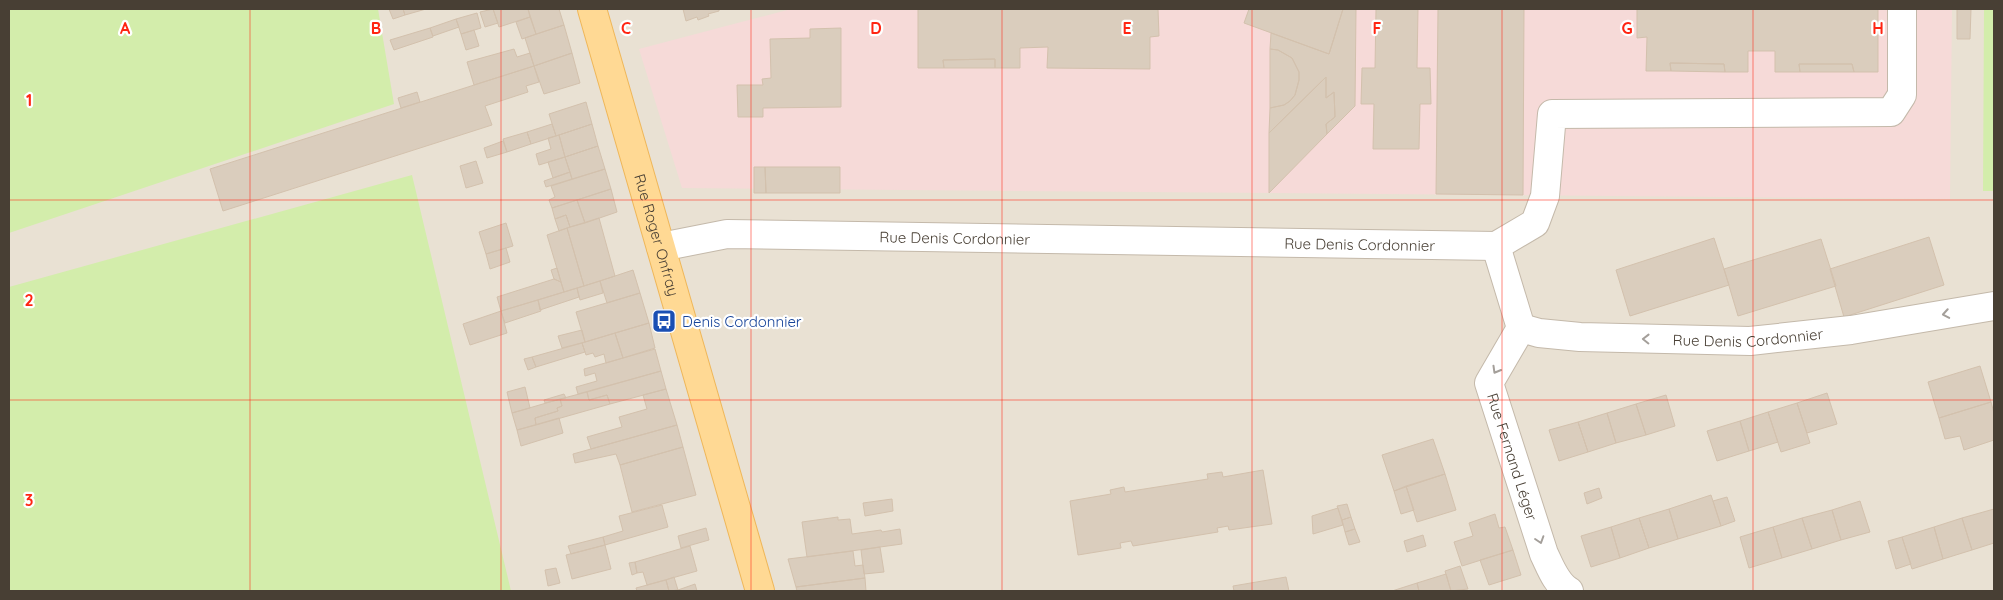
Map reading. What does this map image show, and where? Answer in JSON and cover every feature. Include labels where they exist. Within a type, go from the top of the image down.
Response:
[{"type":"main road","name":"Rue Roger Onfray","points":[[592,9],[760,591]]},
{"type":"street","points":[[1521,328],[1496,246],[1535,223],[1545,196],[1552,114],[1891,112],[1902,95],[1902,9]]},
{"type":"street","name":"Rue Denis Cordonnier","points":[[661,247],[727,234],[1496,246]]},
{"type":"street","name":"Rue Denis Cordonnier","points":[[1521,328],[1539,333],[1580,337],[1750,342],[1852,330],[1994,306]]},
{"type":"street","name":"Rue Fernand Léger","points":[[1521,328],[1489,383],[1544,554],[1564,590]]},
{"type":"shaded area","points":[[9,9],[1994,9],[1994,591],[9,591]]},
{"type":"shaded area","points":[[791,9],[1952,9],[1950,199],[682,188],[639,49]]},
{"type":"green space","points":[[9,9],[378,9],[394,104],[9,233]]},
{"type":"green space","points":[[1984,9],[1994,9],[1994,191],[1983,191]]},
{"type":"green space","points":[[412,175],[511,591],[9,591],[9,287]]},
{"type":"building","points":[[389,9],[403,9],[405,15],[393,19]]},
{"type":"building","points":[[403,9],[426,9],[405,15]]},
{"type":"building","points":[[493,9],[498,23],[485,27],[480,12]]},
{"type":"building","points":[[493,9],[528,9],[530,17],[499,27]]},
{"type":"building","points":[[528,9],[559,9],[564,25],[536,34]]},
{"type":"building","points":[[683,9],[719,9],[719,11],[708,14],[709,16],[698,20],[697,17],[686,21]]},
{"type":"building","points":[[918,9],[1158,9],[1159,36],[1150,37],[1150,69],[1047,68],[1048,47],[1020,48],[1020,68],[995,68],[995,59],[943,60],[944,68],[918,68]]},
{"type":"building","points":[[1249,9],[1343,9],[1329,54],[1244,23]]},
{"type":"building","points":[[1343,9],[1356,9],[1355,106],[1327,134],[1326,124],[1335,117],[1334,92],[1326,98],[1326,77],[1269,133],[1270,108],[1284,105],[1290,101],[1295,95],[1299,80],[1299,72],[1292,58],[1278,50],[1270,49],[1271,33],[1329,54]]},
{"type":"building","points":[[1376,9],[1418,9],[1417,68],[1430,68],[1431,104],[1420,104],[1419,149],[1373,149],[1374,104],[1361,104],[1362,68],[1375,68]]},
{"type":"building","points":[[1438,9],[1524,9],[1523,195],[1436,194]]},
{"type":"building","points":[[1637,9],[1878,9],[1878,72],[1854,72],[1852,64],[1799,64],[1800,72],[1775,72],[1775,51],[1748,51],[1748,72],[1725,72],[1724,64],[1670,63],[1671,71],[1646,71],[1647,37],[1637,38]]},
{"type":"building","points":[[1957,9],[1971,9],[1970,39],[1957,39]]},
{"type":"building","points":[[477,13],[481,28],[461,34],[456,19]]},
{"type":"building","points":[[530,17],[536,34],[522,39],[516,22]]},
{"type":"building","points":[[456,19],[459,27],[433,36],[430,28]]},
{"type":"building","points":[[564,25],[572,53],[534,66],[525,38]]},
{"type":"building","points":[[430,28],[433,37],[394,50],[390,40]]},
{"type":"building","points":[[841,28],[841,107],[763,108],[763,117],[738,117],[737,85],[763,85],[762,79],[771,78],[770,39],[810,38],[810,29]]},
{"type":"building","points":[[474,30],[479,46],[466,50],[461,34]]},
{"type":"building","points":[[514,49],[517,57],[530,53],[534,66],[474,85],[467,62]]},
{"type":"building","points":[[1270,49],[1278,50],[1292,58],[1299,72],[1299,80],[1295,95],[1290,101],[1284,105],[1270,108]]},
{"type":"building","points":[[572,53],[580,83],[544,94],[534,66]]},
{"type":"building","points":[[995,59],[995,68],[944,68],[943,60]]},
{"type":"building","points":[[1670,63],[1724,64],[1725,72],[1671,71]]},
{"type":"building","points":[[1799,64],[1852,64],[1854,72],[1800,72]]},
{"type":"building","points":[[534,66],[539,82],[526,86],[528,92],[485,106],[492,125],[223,211],[210,169]]},
{"type":"building","points":[[1326,77],[1326,98],[1334,92],[1335,117],[1326,124],[1327,134],[1269,193],[1269,133]]},
{"type":"building","points":[[417,92],[420,102],[401,108],[398,98]]},
{"type":"building","points":[[586,102],[592,124],[556,136],[549,114]]},
{"type":"building","points":[[552,124],[556,136],[531,144],[527,132]]},
{"type":"building","points":[[592,124],[598,146],[565,157],[559,135]]},
{"type":"building","points":[[527,132],[531,144],[507,152],[503,139]]},
{"type":"building","points":[[559,135],[565,157],[539,165],[536,154],[551,149],[548,138]]},
{"type":"building","points":[[503,141],[507,152],[487,158],[484,148]]},
{"type":"building","points":[[598,146],[605,169],[572,179],[565,157]]},
{"type":"building","points":[[565,157],[570,172],[553,178],[548,162]]},
{"type":"building","points":[[476,161],[483,183],[466,188],[460,166]]},
{"type":"building","points":[[754,167],[765,167],[766,193],[754,193]]},
{"type":"building","points":[[765,167],[840,167],[840,193],[766,193]]},
{"type":"building","points":[[605,169],[611,189],[552,208],[549,200],[555,197],[551,186]]},
{"type":"building","points":[[570,172],[572,179],[546,187],[544,181]]},
{"type":"building","points":[[611,189],[617,212],[585,223],[577,200]]},
{"type":"building","points":[[577,200],[585,223],[570,227],[566,215],[555,219],[552,208]]},
{"type":"building","points":[[566,215],[570,227],[559,231],[555,219]]},
{"type":"building","points":[[599,218],[615,276],[584,286],[567,228]]},
{"type":"building","points":[[506,223],[513,246],[486,254],[479,232]]},
{"type":"building","points":[[567,228],[584,286],[564,292],[547,235]]},
{"type":"building","points":[[1929,237],[1944,285],[1844,317],[1830,269]]},
{"type":"building","points":[[1714,238],[1729,285],[1630,316],[1616,270]]},
{"type":"building","points":[[1821,239],[1836,286],[1738,316],[1724,269]]},
{"type":"building","points":[[506,248],[510,262],[490,269],[486,254]]},
{"type":"building","points":[[557,268],[561,282],[554,279],[551,270]]},
{"type":"building","points":[[633,270],[640,293],[607,303],[600,281]]},
{"type":"building","points":[[554,279],[561,282],[564,292],[501,311],[497,297]]},
{"type":"building","points":[[600,281],[603,293],[580,300],[577,288]]},
{"type":"building","points":[[577,288],[579,297],[540,310],[538,300]]},
{"type":"building","points":[[640,293],[649,323],[585,342],[576,312]]},
{"type":"building","points":[[538,300],[541,311],[505,323],[501,311]]},
{"type":"building","points":[[501,311],[507,333],[470,345],[463,324]]},
{"type":"building","points":[[649,323],[655,348],[623,358],[615,333]]},
{"type":"building","points":[[582,330],[585,342],[562,348],[558,336]]},
{"type":"building","points":[[615,333],[623,358],[606,363],[604,354],[595,357],[593,353],[586,355],[582,343]]},
{"type":"building","points":[[582,343],[585,352],[536,367],[532,357]]},
{"type":"building","points":[[655,349],[661,371],[578,394],[576,387],[597,381],[595,373],[585,376],[584,369]]},
{"type":"building","points":[[532,357],[536,367],[528,370],[524,359]]},
{"type":"building","points":[[1980,366],[1991,402],[1939,418],[1928,382]]},
{"type":"building","points":[[661,371],[666,389],[610,404],[607,395],[589,400],[587,392]]},
{"type":"building","points":[[525,387],[530,408],[512,413],[507,392]]},
{"type":"building","points":[[666,389],[677,425],[591,449],[587,437],[622,427],[619,417],[647,409],[643,395]]},
{"type":"building","points":[[587,392],[589,400],[607,395],[610,404],[536,425],[535,418],[558,411],[557,408],[562,406],[560,399]]},
{"type":"building","points":[[1827,393],[1837,424],[1807,433],[1797,403]]},
{"type":"building","points":[[564,394],[566,398],[545,403],[544,400]]},
{"type":"building","points":[[1666,395],[1675,426],[1646,435],[1636,404]]},
{"type":"building","points":[[560,399],[562,406],[557,408],[558,411],[535,418],[536,425],[517,430],[512,413]]},
{"type":"building","points":[[1991,402],[1994,413],[1994,440],[1964,450],[1960,436],[1945,439],[1939,418]]},
{"type":"building","points":[[1797,403],[1810,443],[1781,452],[1768,412]]},
{"type":"building","points":[[1636,404],[1646,435],[1616,443],[1607,413]]},
{"type":"building","points":[[1768,412],[1778,442],[1749,451],[1740,421]]},
{"type":"building","points":[[1607,413],[1616,443],[1588,452],[1578,422]]},
{"type":"building","points":[[559,418],[563,433],[521,446],[517,430]]},
{"type":"building","points":[[1740,421],[1749,451],[1717,461],[1707,431]]},
{"type":"building","points":[[1578,422],[1588,452],[1559,461],[1549,430]]},
{"type":"building","points":[[677,425],[683,447],[620,465],[616,454],[575,463],[573,454]]},
{"type":"building","points":[[1433,439],[1445,474],[1394,491],[1382,455]]},
{"type":"building","points":[[683,447],[696,495],[632,512],[620,465]]},
{"type":"building","points":[[1263,470],[1272,524],[1229,530],[1228,526],[1217,528],[1218,532],[1133,546],[1131,541],[1120,543],[1121,548],[1078,555],[1070,501],[1111,494],[1110,490],[1124,487],[1125,492],[1208,479],[1207,474],[1222,472],[1223,477]]},
{"type":"building","points":[[1445,474],[1456,510],[1417,522],[1406,486]]},
{"type":"building","points":[[1406,486],[1414,510],[1401,514],[1394,491]]},
{"type":"building","points":[[1599,488],[1602,498],[1587,504],[1584,493]]},
{"type":"building","points":[[1711,495],[1721,526],[1678,539],[1669,509]]},
{"type":"building","points":[[1727,497],[1735,521],[1721,526],[1713,501]]},
{"type":"building","points":[[892,499],[893,511],[865,516],[863,503]]},
{"type":"building","points":[[1860,501],[1870,532],[1841,540],[1832,510]]},
{"type":"building","points":[[1347,504],[1351,517],[1342,520],[1337,506]]},
{"type":"building","points":[[662,505],[668,527],[605,545],[603,537],[623,531],[619,516]]},
{"type":"building","points":[[1338,508],[1343,525],[1313,534],[1312,516]]},
{"type":"building","points":[[1669,509],[1678,539],[1649,548],[1639,518]]},
{"type":"building","points":[[1994,509],[1994,543],[1972,550],[1962,518]]},
{"type":"building","points":[[1832,510],[1841,540],[1812,549],[1802,518]]},
{"type":"building","points":[[1495,514],[1499,528],[1505,527],[1513,550],[1462,566],[1454,542],[1473,536],[1469,523]]},
{"type":"building","points":[[838,517],[838,520],[850,519],[852,534],[900,529],[902,544],[807,557],[802,522]]},
{"type":"building","points":[[1351,517],[1355,529],[1345,532],[1342,520]]},
{"type":"building","points":[[1639,518],[1649,548],[1620,558],[1611,527]]},
{"type":"building","points":[[1802,518],[1812,549],[1782,558],[1773,527]]},
{"type":"building","points":[[1962,518],[1972,550],[1943,559],[1934,527]]},
{"type":"building","points":[[1611,527],[1620,558],[1591,567],[1581,536]]},
{"type":"building","points":[[1773,527],[1782,558],[1749,568],[1740,537]]},
{"type":"building","points":[[1934,527],[1943,559],[1912,569],[1902,537]]},
{"type":"building","points":[[706,528],[709,540],[681,548],[678,536]]},
{"type":"building","points":[[1355,529],[1360,542],[1349,545],[1345,532]]},
{"type":"building","points":[[1423,535],[1426,546],[1407,552],[1404,541]]},
{"type":"building","points":[[603,537],[605,545],[571,554],[568,546]]},
{"type":"building","points":[[1902,537],[1911,564],[1896,569],[1888,541]]},
{"type":"building","points":[[605,545],[611,569],[572,579],[566,555]]},
{"type":"building","points":[[690,546],[697,571],[647,585],[643,572],[637,573],[635,562]]},
{"type":"building","points":[[880,547],[884,572],[864,574],[861,550]]},
{"type":"building","points":[[1513,550],[1521,575],[1489,585],[1480,560]]},
{"type":"building","points":[[853,551],[855,566],[863,565],[865,578],[796,587],[788,559]]},
{"type":"building","points":[[635,562],[637,573],[632,575],[629,563]]},
{"type":"building","points":[[1460,566],[1468,589],[1451,591],[1445,571]]},
{"type":"building","points":[[556,568],[560,583],[548,586],[545,570]]},
{"type":"building","points":[[1446,574],[1451,591],[1419,591],[1417,583]]},
{"type":"building","points":[[674,577],[678,590],[669,591],[666,580]]},
{"type":"building","points":[[1286,577],[1289,591],[1234,591],[1233,586]]},
{"type":"building","points":[[865,578],[866,591],[797,591],[796,587]]},
{"type":"building","points":[[666,580],[669,591],[637,591],[636,588]]},
{"type":"building","points":[[1417,583],[1419,591],[1392,591]]},
{"type":"building","points":[[695,584],[697,591],[672,591],[678,590]]},
{"type":"place","name":"Denis Cordonnier","points":[[664,321]]}]
